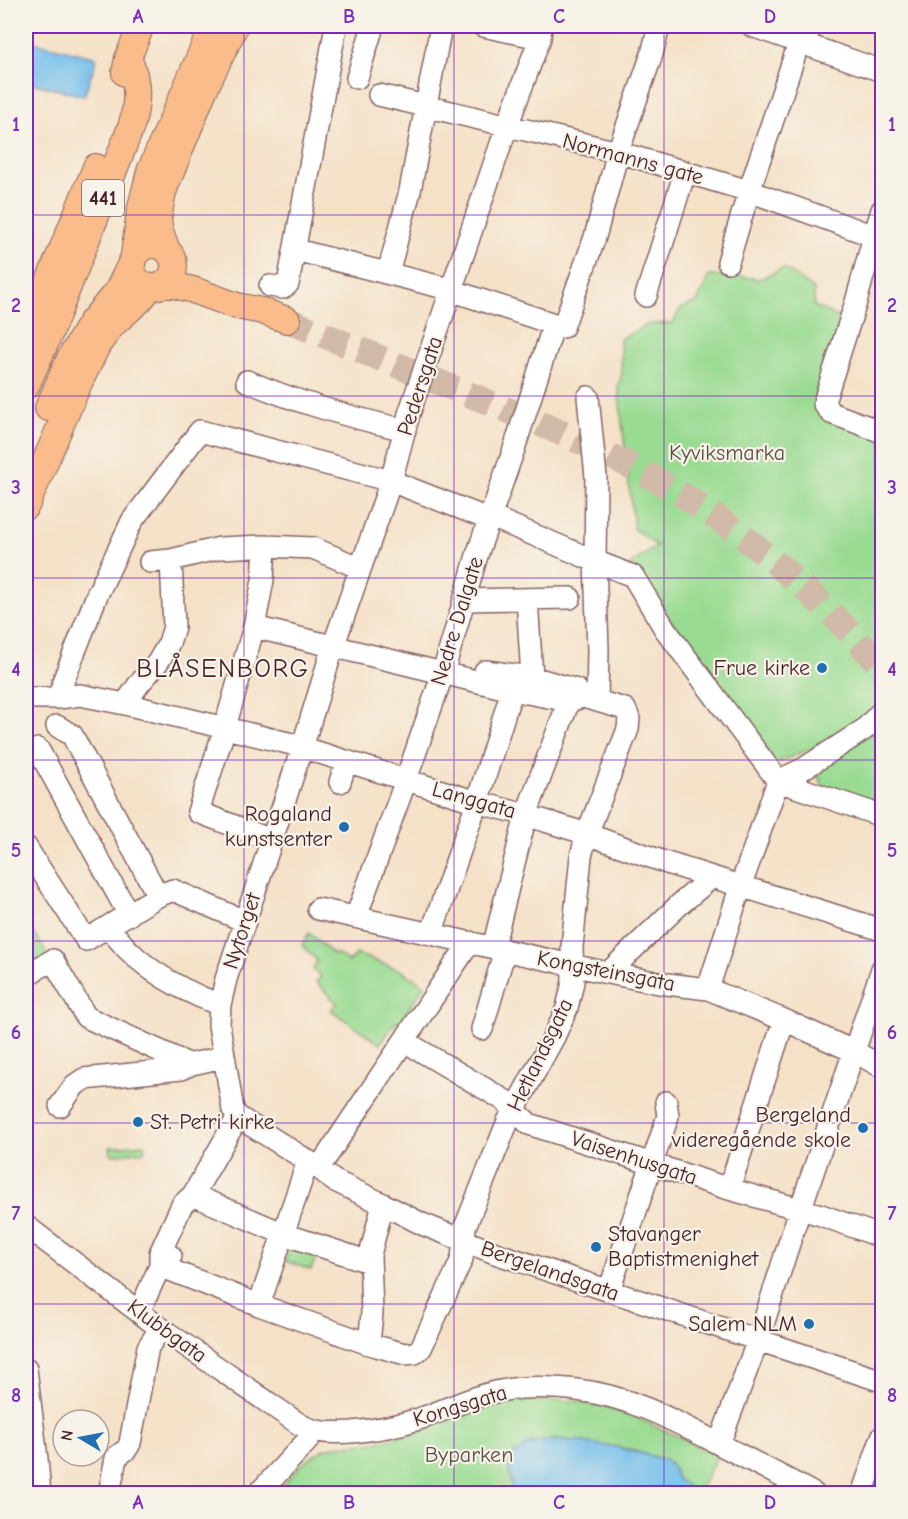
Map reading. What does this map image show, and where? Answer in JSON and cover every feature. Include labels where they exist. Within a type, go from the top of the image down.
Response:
[{"type":"main road","name":"441","points":[[26,337],[122,108],[124,68],[141,26]]},
{"type":"main road","name":"441","points":[[133,259],[140,211],[150,171],[213,26]]},
{"type":"main road","points":[[26,506],[97,346],[112,325],[172,276],[174,268],[160,231],[158,219],[163,192],[209,80],[235,26]]},
{"type":"main road","name":"441","points":[[26,386],[49,335],[131,127],[137,95],[128,58]]},
{"type":"main road","points":[[26,370],[45,316],[122,127],[122,108]]},
{"type":"main road","points":[[26,461],[70,358],[90,324],[118,290],[140,249],[146,246],[161,246],[170,256],[242,296],[262,311]]},
{"type":"main road","points":[[133,259],[131,270],[142,285],[174,285],[287,320]]},
{"type":"street","points":[[270,286],[283,288],[288,284],[336,26]]},
{"type":"street","points":[[357,78],[373,26]]},
{"type":"street","points":[[388,273],[410,191],[441,26]]},
{"type":"street","points":[[483,26],[540,32]]},
{"type":"street","name":"Nedre Dalgate","points":[[356,917],[443,673],[464,600],[495,520],[514,449],[558,325],[595,237],[618,152],[652,54],[659,26]]},
{"type":"street","points":[[752,26],[882,72]]},
{"type":"street","points":[[728,262],[749,191],[800,43],[813,26]]},
{"type":"street","name":"Pedersgata","points":[[302,748],[333,647],[391,481],[405,430],[540,32]]},
{"type":"street","name":"Normanns gate","points":[[379,96],[618,152],[749,191],[878,237]]},
{"type":"street","points":[[646,296],[686,172]]},
{"type":"street","points":[[882,210],[878,237],[824,404],[831,413],[882,432]]},
{"type":"street","points":[[296,250],[452,290],[558,325]]},
{"type":"street","points":[[247,381],[345,415],[405,430]]},
{"type":"street","points":[[482,1029],[526,815],[583,700],[598,650],[587,476],[588,397]]},
{"type":"street","points":[[59,698],[64,679],[97,595],[132,521],[200,431],[391,481],[633,576],[665,629],[778,781],[882,816]]},
{"type":"street","points":[[150,561],[171,560],[220,548],[265,546],[313,548],[360,568]]},
{"type":"street","points":[[265,546],[263,580],[254,627],[198,812],[271,840]]},
{"type":"street","points":[[125,704],[158,662],[169,643],[174,627],[171,560]]},
{"type":"street","points":[[464,600],[570,598]]},
{"type":"street","points":[[527,599],[532,677]]},
{"type":"street","points":[[254,627],[512,690],[583,700]]},
{"type":"street","points":[[467,679],[477,669],[532,677],[576,689],[583,700]]},
{"type":"street","points":[[431,934],[477,802],[512,690]]},
{"type":"street","name":"Langgata","points":[[26,698],[59,698],[80,695],[302,748],[587,834],[667,863],[882,930]]},
{"type":"street","name":"Langgata","points":[[26,714],[38,711],[59,698]]},
{"type":"street","name":"Hetlandsgata","points":[[369,1344],[400,1353],[414,1353],[423,1345],[462,1259],[465,1227],[513,1109],[554,1037],[567,1008],[573,982],[572,947],[581,856],[587,834],[628,729],[629,718],[625,709],[583,700]]},
{"type":"street","points":[[708,989],[741,885],[778,781],[802,769],[865,729],[882,711]]},
{"type":"street","points":[[57,726],[72,735],[158,896]]},
{"type":"street","name":"Nytorget","points":[[238,1117],[233,1110],[219,1036],[220,1005],[244,921],[302,748]]},
{"type":"street","points":[[38,749],[129,915]]},
{"type":"street","points":[[340,782],[346,762]]},
{"type":"street","points":[[26,847],[86,940],[158,896],[173,890],[244,921]]},
{"type":"street","points":[[608,973],[679,905],[712,877]]},
{"type":"street","name":"Kongsteinsgata","points":[[318,909],[608,973],[659,983],[708,989],[784,1020],[855,1052],[882,1067]]},
{"type":"street","points":[[109,926],[118,940],[153,970],[193,993],[220,1005]]},
{"type":"street","points":[[259,1305],[284,1234],[313,1165],[404,1041],[470,942]]},
{"type":"street","points":[[26,975],[53,960],[86,1017],[183,1062],[192,1064]]},
{"type":"street","points":[[719,1444],[758,1340],[882,969]]},
{"type":"street","points":[[729,1189],[784,1020]]},
{"type":"street","name":"Vaisenhusgata","points":[[404,1041],[504,1100],[529,1124],[882,1237]]},
{"type":"street","points":[[60,1106],[75,1085],[84,1079],[181,1069],[223,1056]]},
{"type":"street","points":[[609,1291],[668,1116],[666,1102]]},
{"type":"street","points":[[139,1312],[160,1266],[171,1257],[188,1221],[192,1211],[193,1195],[238,1117]]},
{"type":"street","name":"Bergelandsgata","points":[[238,1117],[333,1180],[422,1224],[495,1253],[882,1381]]},
{"type":"street","points":[[193,1195],[284,1234],[369,1262]]},
{"type":"street","points":[[160,1266],[259,1305],[369,1344],[372,1313],[369,1262],[383,1204]]},
{"type":"street","name":"Klubbgata","points":[[26,1227],[161,1328],[299,1424],[312,1430]]},
{"type":"street","points":[[109,1494],[116,1458],[126,1451],[130,1443],[148,1347],[161,1328]]},
{"type":"street","points":[[26,1369],[40,1494]]},
{"type":"street","name":"Kongsgata","points":[[312,1430],[345,1432],[386,1428],[489,1394],[513,1389],[536,1387],[576,1390],[623,1398],[673,1420],[814,1494]]},
{"type":"street","points":[[258,1494],[308,1440],[312,1430]]},
{"type":"street","points":[[862,1494],[882,1437]]},
{"type":"green space","name":"Kyviksmarka","points":[[783,268],[814,289],[814,306],[847,321],[831,347],[815,398],[816,405],[882,437],[882,696],[873,712],[846,734],[776,763],[630,565],[657,546],[634,529],[618,386],[622,374],[620,339],[649,324],[673,323],[680,309],[697,302],[709,276],[727,275],[760,279]]},
{"type":"green space","points":[[882,726],[882,805],[822,786],[817,771]]},
{"type":"green space","points":[[26,921],[49,957],[26,971]]},
{"type":"green space","points":[[309,933],[334,955],[336,953],[349,962],[356,954],[400,970],[425,985],[399,1023],[395,1023],[380,1044],[331,1010],[337,1003],[316,982],[321,977],[313,969],[317,961],[302,945]]},
{"type":"green space","points":[[144,1144],[145,1151],[111,1155],[110,1147]]},
{"type":"green space","points":[[291,1245],[317,1255],[311,1270],[285,1261]]},
{"type":"green space","name":"Byparken","points":[[510,1401],[575,1401],[612,1409],[648,1422],[717,1456],[698,1493],[677,1479],[669,1462],[614,1446],[549,1440],[533,1442],[517,1454],[515,1453],[509,1463],[513,1493],[336,1494],[329,1489],[325,1493],[275,1494],[299,1467],[324,1449],[377,1442]]},
{"type":"water","points":[[26,40],[97,58],[84,96],[26,82]]},
{"type":"water","points":[[549,1440],[613,1446],[666,1460],[673,1467],[677,1479],[698,1493],[513,1493],[509,1468],[515,1452],[517,1454],[524,1447]]},
{"type":"tunnel","points":[[287,320],[542,424],[619,460],[669,487],[727,525],[783,569],[835,617],[882,668]]},
{"type":"place","name":"Frue kirke","points":[[822,668]]},
{"type":"place","name":"Rogaland kunstsenter","points":[[344,827]]},
{"type":"place","name":"St. Petri kirke","points":[[138,1122]]},
{"type":"place","name":"Bergeland videregående skole","points":[[863,1128]]},
{"type":"place","name":"Stavanger Baptistmenighet","points":[[596,1247]]},
{"type":"place","name":"Salem NLM","points":[[809,1324]]},
{"type":"district","name":"BLÅSENBORG","points":[[223,669]]}]
